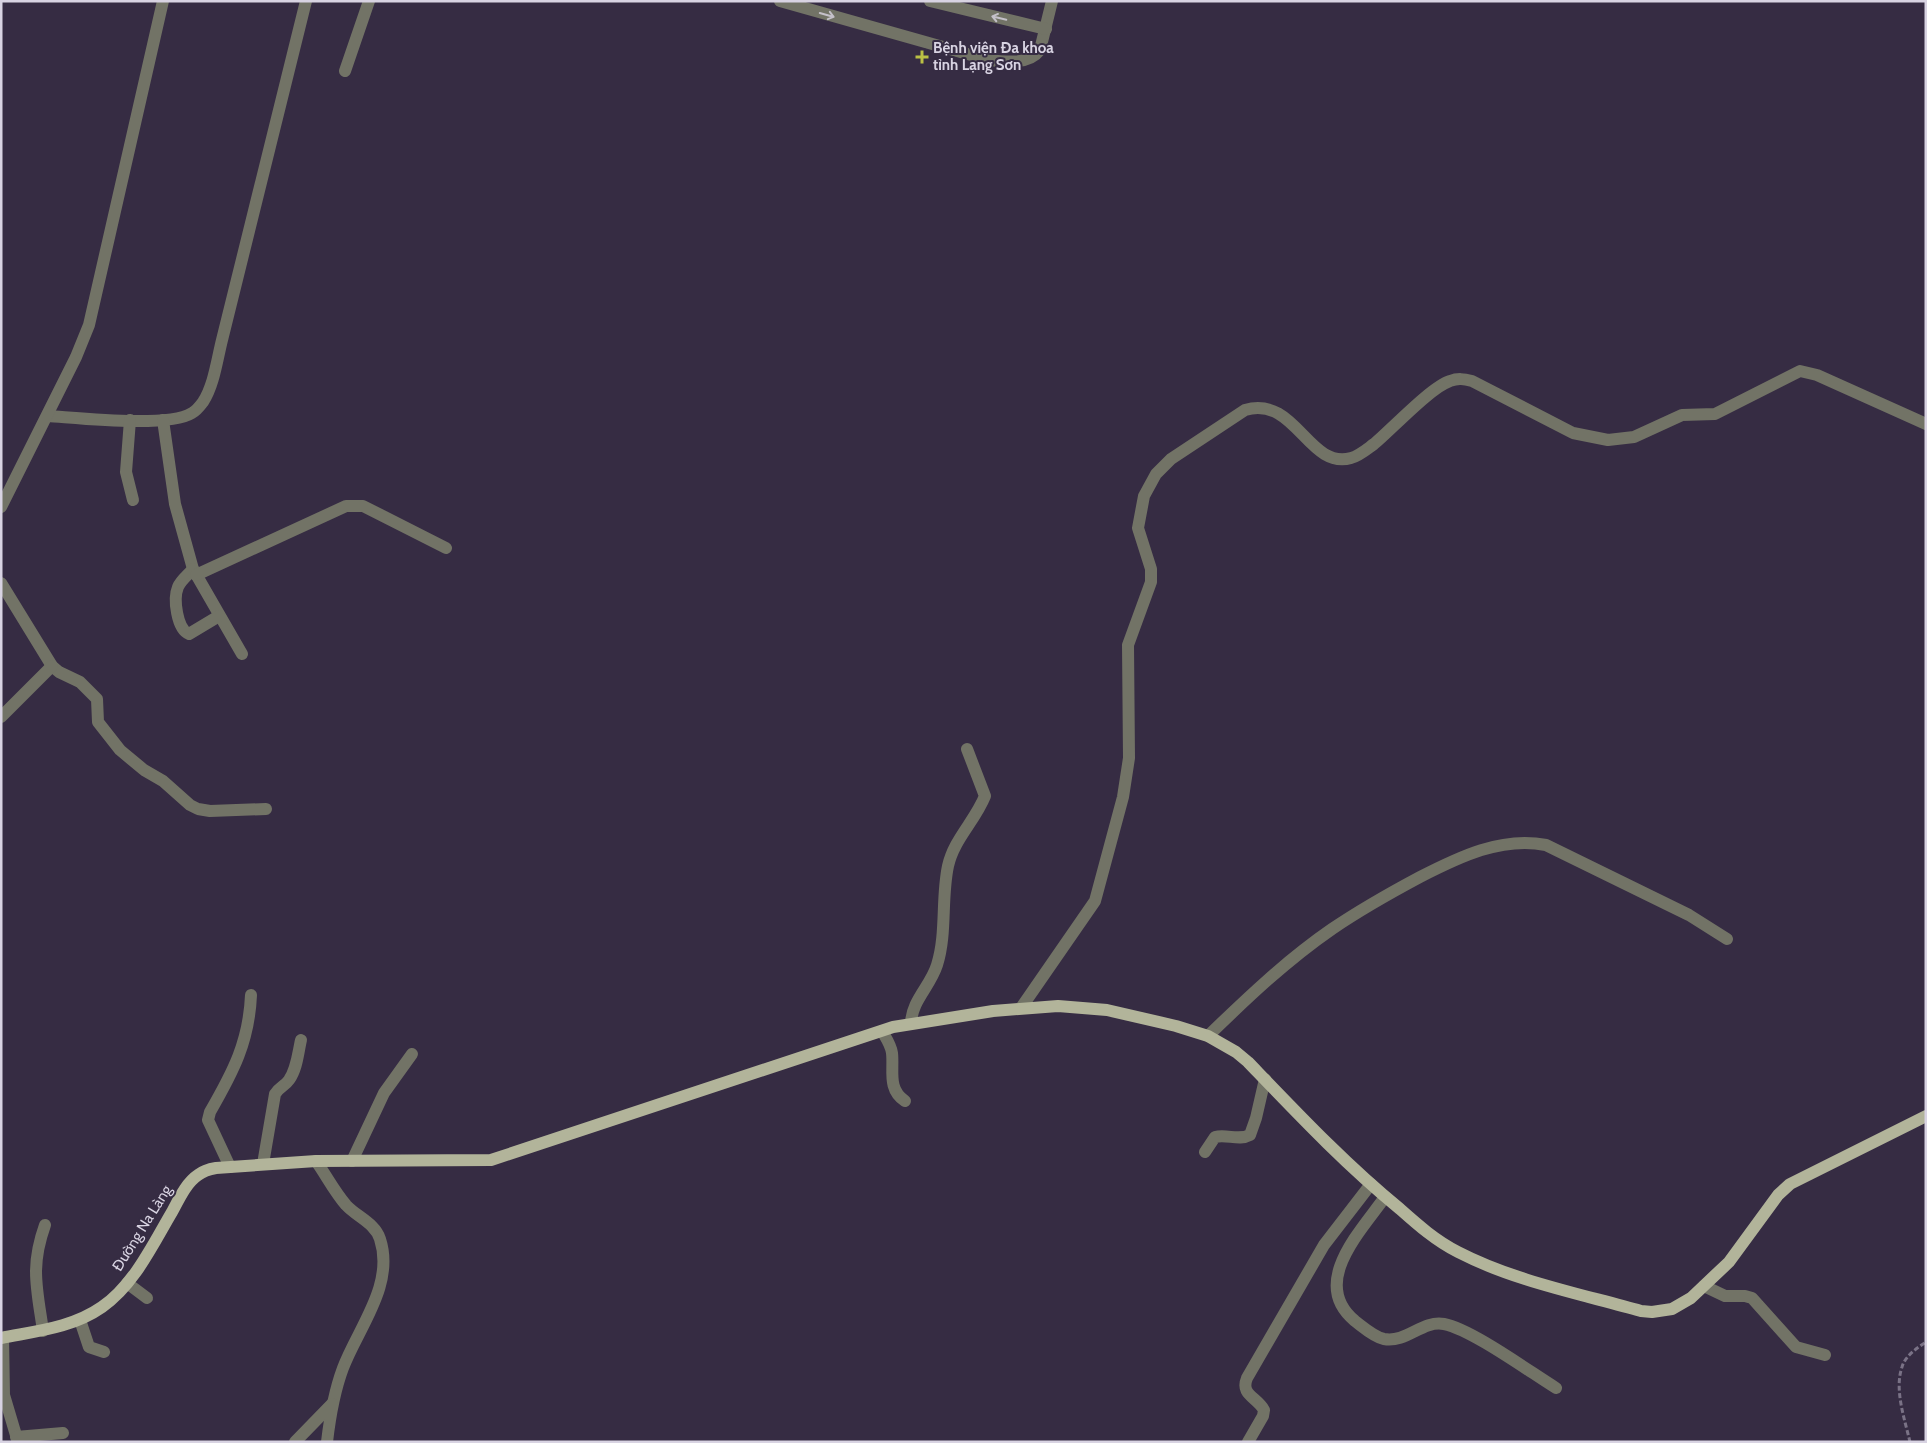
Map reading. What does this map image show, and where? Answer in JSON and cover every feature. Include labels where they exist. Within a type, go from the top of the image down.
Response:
[{"type":"main road","name":"Đường Na Làng","points":[[2,1338],[43,1331],[80,1320],[103,1306],[127,1282],[191,1181],[206,1170],[316,1161],[491,1160],[882,1031],[911,1023],[1021,1008],[1058,1006],[1107,1010],[1208,1036],[1236,1052],[1371,1184],[1430,1234],[1471,1258],[1532,1280],[1623,1306],[1652,1312],[1681,1306],[1704,1286],[1729,1262],[1778,1195],[1790,1184],[1926,1116]]},
{"type":"street","points":[[1,507],[48,416],[89,325],[164,1]]},
{"type":"street","points":[[48,416],[163,420],[178,418],[192,413],[203,402],[208,390],[306,1]]},
{"type":"street","points":[[346,71],[369,1]]},
{"type":"street","points":[[780,1],[998,62],[1017,61],[1036,55],[1043,43],[1052,1]]},
{"type":"street","points":[[930,1],[1046,29]]},
{"type":"street","points":[[1021,1008],[1095,901],[1123,797],[1129,758],[1128,645],[1151,582],[1150,569],[1138,528],[1144,496],[1156,474],[1171,459],[1245,410],[1255,407],[1276,410],[1328,457],[1340,460],[1354,458],[1441,385],[1461,378],[1472,381],[1573,433],[1608,440],[1634,437],[1682,416],[1715,414],[1800,372],[1817,375],[1926,424]]},
{"type":"street","points":[[130,420],[126,472],[133,500]]},
{"type":"street","points":[[163,420],[175,504],[195,572],[242,654]]},
{"type":"street","points":[[220,616],[196,632],[189,634],[184,632],[180,626],[176,593],[178,585],[195,572],[346,506],[363,506],[446,548]]},
{"type":"street","points":[[1,583],[52,666],[58,672],[80,682],[97,699],[98,722],[120,750],[144,770],[163,781],[190,805],[198,809],[210,811],[266,809]]},
{"type":"street","points":[[1,717],[52,666]]},
{"type":"street","points":[[911,1023],[914,1005],[930,983],[941,952],[946,882],[952,854],[985,796],[967,749]]},
{"type":"street","points":[[1208,1036],[1278,971],[1331,930],[1391,893],[1432,871],[1495,846],[1534,843],[1546,845],[1689,915],[1727,938]]},
{"type":"street","points":[[230,1167],[208,1120],[210,1112],[238,1061],[248,1024],[252,995]]},
{"type":"street","points":[[882,1031],[891,1047],[892,1073],[896,1091],[905,1101]]},
{"type":"street","points":[[263,1164],[275,1094],[278,1088],[290,1080],[295,1069],[300,1040]]},
{"type":"street","points":[[352,1161],[384,1093],[412,1054]]},
{"type":"street","points":[[1205,1152],[1215,1137],[1222,1135],[1244,1138],[1250,1135],[1265,1079]]},
{"type":"street","points":[[316,1161],[345,1204],[376,1230],[380,1239],[383,1268],[377,1295],[348,1354],[332,1404],[327,1442]]},
{"type":"street","points":[[1248,1442],[1263,1416],[1264,1410],[1245,1391],[1244,1384],[1324,1245],[1371,1184]]},
{"type":"street","points":[[1385,1197],[1348,1249],[1338,1268],[1335,1283],[1342,1303],[1350,1317],[1383,1339],[1400,1339],[1431,1323],[1446,1324],[1473,1337],[1556,1388]]},
{"type":"street","points":[[43,1331],[35,1268],[36,1255],[45,1225]]},
{"type":"street","points":[[127,1282],[147,1298]]},
{"type":"street","points":[[1704,1286],[1725,1296],[1752,1298],[1796,1347],[1825,1355]]},
{"type":"street","points":[[80,1320],[89,1347],[104,1352]]},
{"type":"street","points":[[2,1338],[4,1395],[17,1439],[63,1433]]},
{"type":"street","points":[[295,1442],[332,1404]]},
{"type":"path","points":[[1910,1442],[1902,1404],[1900,1378],[1902,1367],[1907,1359],[1926,1342]]},
{"type":"place","name":"Bệnh viện Đa khoa tỉnh Lạng Sơn","points":[[922,57]]}]
